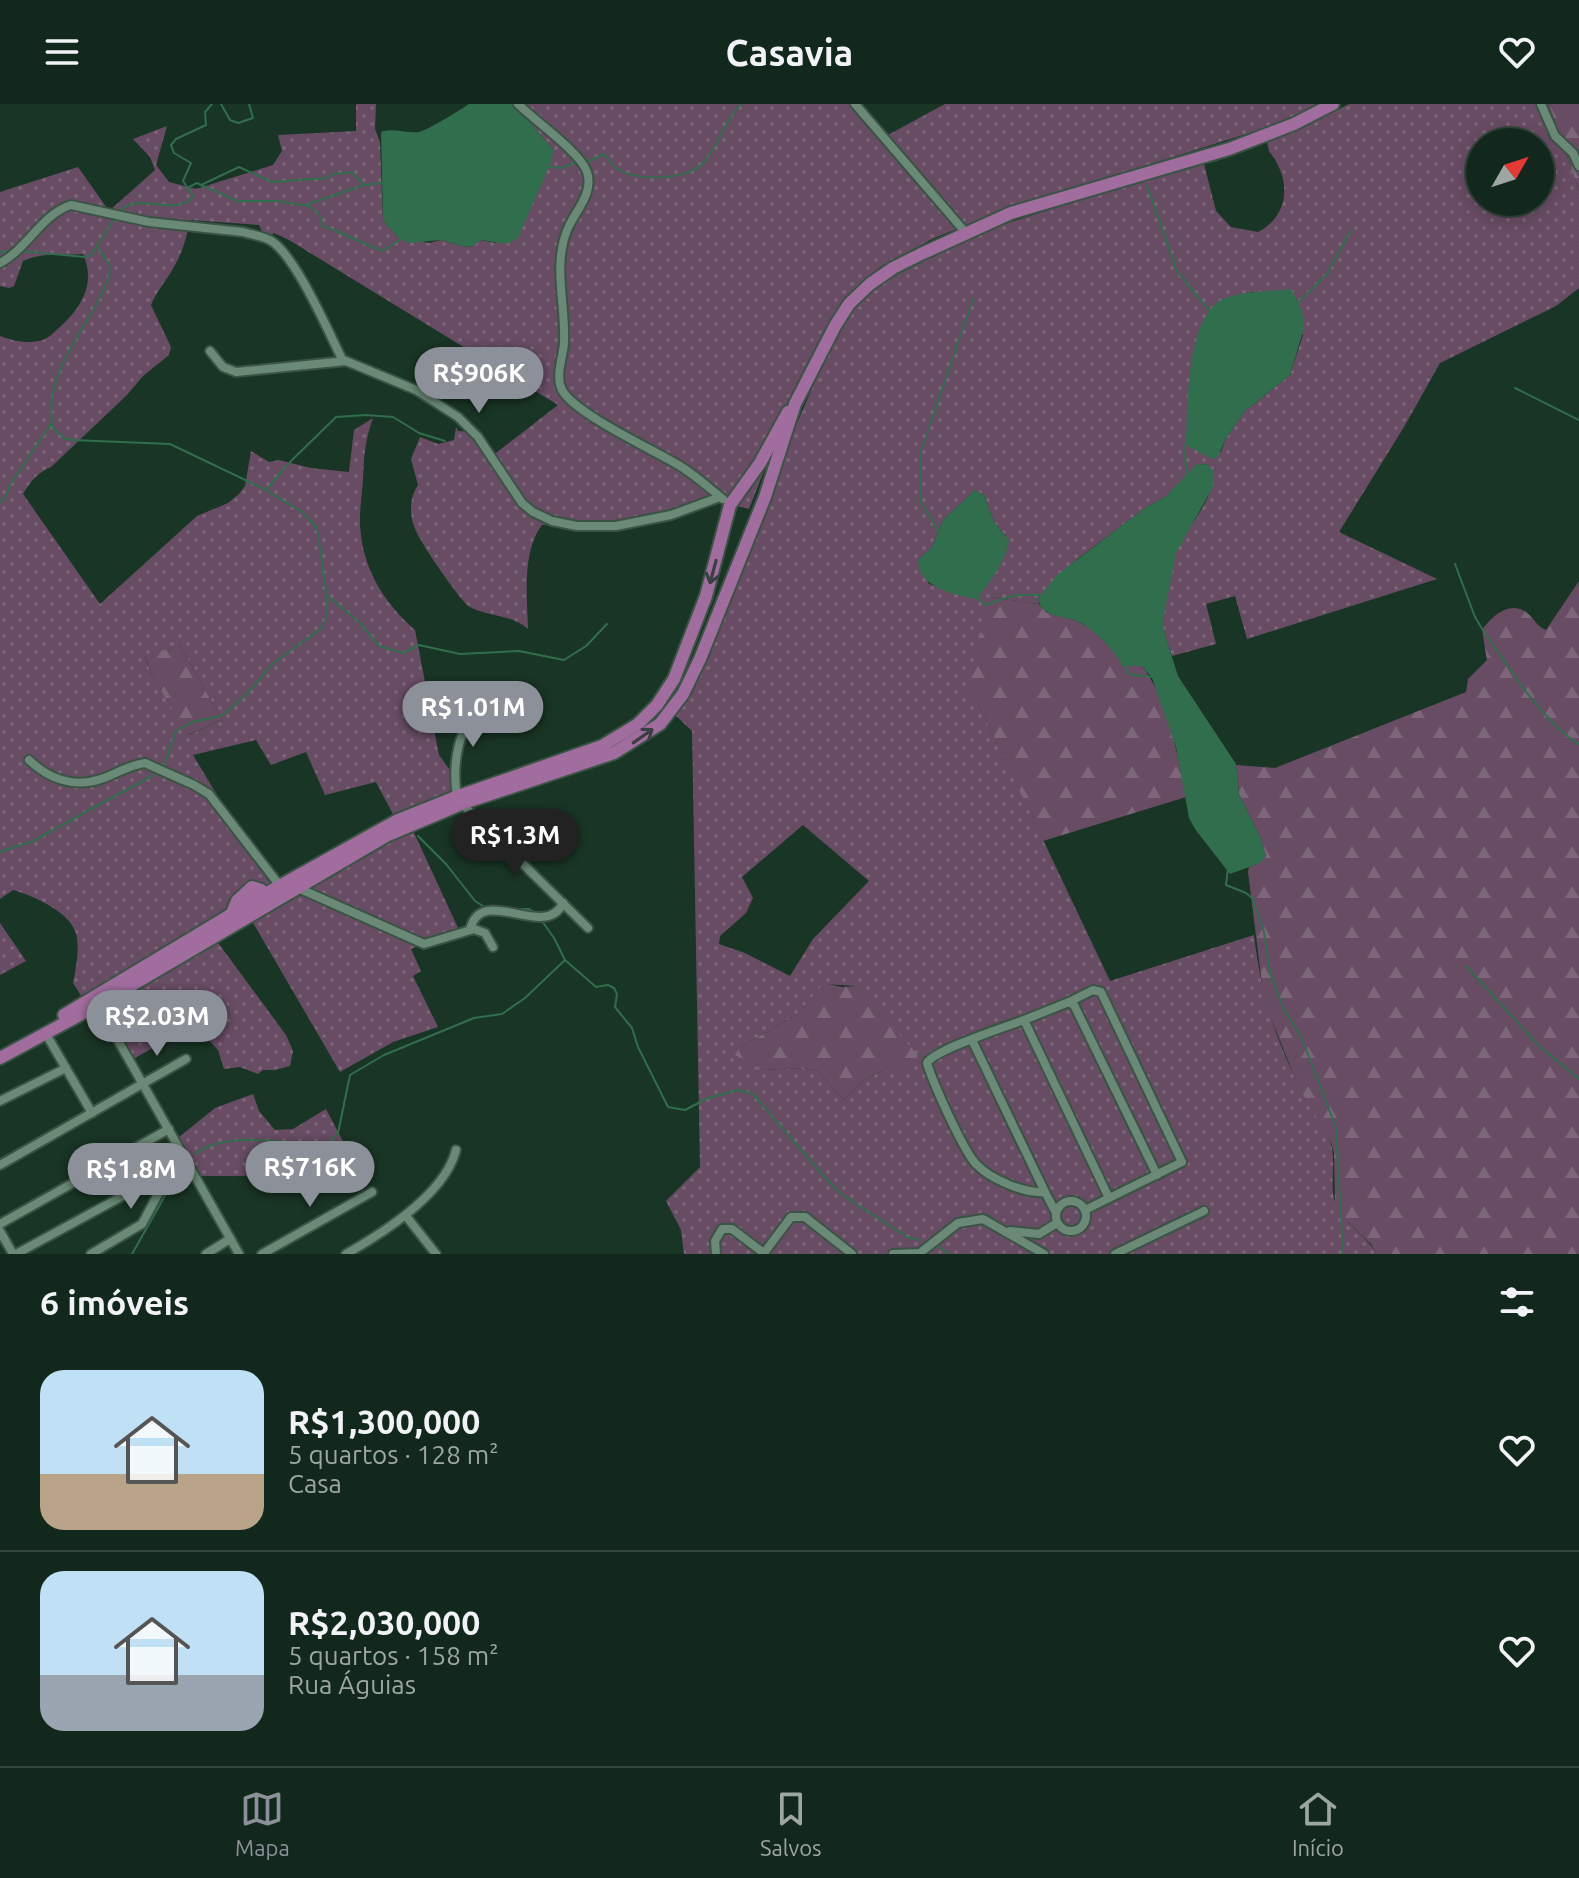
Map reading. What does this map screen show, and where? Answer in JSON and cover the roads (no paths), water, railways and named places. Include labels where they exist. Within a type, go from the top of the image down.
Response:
[{"type":"main road","points":[[0,1058],[98,1005],[268,898],[297,887],[394,832],[459,801],[602,746],[627,733],[649,714],[664,697],[679,668],[706,596],[721,535],[725,501],[743,487],[795,404],[835,326],[849,304],[870,284],[893,268],[1011,213],[1229,149],[1294,124],[1333,104]]},
{"type":"main road","points":[[268,898],[280,886],[398,820],[614,753],[660,724],[688,685],[765,497],[795,404]]},
{"type":"main road","points":[[743,487],[759,490],[765,497]]},
{"type":"main road","points":[[721,535],[737,544],[748,540]]},
{"type":"main road","points":[[0,1050],[231,915],[237,901],[248,889],[256,887],[268,898]]},
{"type":"street","points":[[518,104],[578,159],[585,167],[589,183],[561,252],[564,339],[559,379],[562,389],[575,403],[681,467],[725,501]]},
{"type":"street","points":[[855,104],[966,233]]},
{"type":"street","points":[[1541,104],[1555,136],[1573,153],[1579,166]]},
{"type":"street","points":[[0,263],[60,210],[71,205],[149,222],[258,236],[275,244],[295,271],[343,361]]},
{"type":"street","points":[[210,351],[223,367],[236,372],[343,361],[416,390],[445,407],[478,437],[522,503],[552,521],[577,526],[616,526],[725,501]]},
{"type":"street","points":[[479,699],[458,744],[454,770],[459,801],[588,928]]},
{"type":"street","points":[[29,760],[45,774],[65,781],[97,780],[145,763],[194,785],[216,802],[280,886]]},
{"type":"street","points":[[297,887],[424,944],[470,930],[482,930],[493,947]]},
{"type":"street","points":[[470,930],[475,918],[485,911],[498,910],[540,917],[557,914],[563,903]]},
{"type":"street","points":[[1045,1192],[1036,1192],[993,1177],[977,1165],[927,1063],[930,1056],[1093,990],[1101,992],[1182,1162],[1085,1210]]},
{"type":"street","points":[[1069,1002],[1079,1012],[1157,1175]]},
{"type":"street","points":[[98,1005],[239,1254]]},
{"type":"street","points":[[1024,1020],[1109,1198]]},
{"type":"street","points":[[46,1034],[92,1113]]},
{"type":"street","points":[[972,1040],[1056,1218],[1064,1230],[1078,1230],[1085,1224],[1085,1210],[1078,1203],[1069,1201],[1060,1205],[1056,1218],[1039,1234],[1006,1231]]},
{"type":"street","points":[[0,1165],[186,1059]]},
{"type":"street","points":[[0,1101],[66,1068]]},
{"type":"street","points":[[0,1224],[169,1129]]},
{"type":"street","points":[[346,1254],[406,1216],[446,1170],[456,1150]]},
{"type":"street","points":[[0,1231],[15,1254],[187,1161]]},
{"type":"street","points":[[91,1254],[142,1224],[172,1169]]},
{"type":"street","points":[[262,1254],[372,1192]]},
{"type":"street","points":[[1115,1254],[1204,1211]]},
{"type":"street","points":[[716,1254],[715,1241],[722,1229],[732,1229],[764,1253],[791,1217],[798,1215],[805,1217],[852,1254]]},
{"type":"street","points":[[406,1216],[436,1254]]},
{"type":"street","points":[[893,1254],[920,1253],[958,1223],[983,1219],[1044,1254]]},
{"type":"street","points":[[206,1254],[230,1239]]},
{"type":"waterway","points":[[118,213],[135,203],[177,205],[193,196],[183,181],[191,163],[174,153],[171,145],[176,139],[206,125],[205,112],[212,104]]},
{"type":"waterway","points":[[221,104],[230,120],[238,123],[253,118],[249,104]]},
{"type":"waterway","points":[[584,158],[590,161],[603,154],[616,168],[636,176],[661,177],[686,173],[704,162],[741,104]]},
{"type":"waterway","points":[[550,167],[562,168],[578,161]]},
{"type":"waterway","points":[[189,187],[197,183],[201,185],[239,167],[272,182],[327,178],[333,174],[352,172],[364,185]]},
{"type":"waterway","points":[[308,204],[364,185],[382,183]]},
{"type":"waterway","points":[[201,185],[238,201],[277,201],[309,206],[319,214],[322,225],[382,251],[401,239]]},
{"type":"waterway","points":[[1147,186],[1177,271],[1209,310]]},
{"type":"waterway","points":[[21,251],[91,255],[114,219]]},
{"type":"waterway","points":[[1297,304],[1327,274],[1351,230]]},
{"type":"waterway","points":[[96,245],[109,264],[110,272],[55,385],[51,406],[53,428],[64,438],[72,440],[170,444],[262,488],[302,512],[316,527],[327,599],[327,615],[322,628],[272,664],[248,693],[221,716],[192,722],[176,731],[163,767]]},
{"type":"waterway","points":[[0,252],[11,251]]},
{"type":"waterway","points":[[938,531],[920,500],[920,454],[973,299]]},
{"type":"waterway","points":[[1515,388],[1579,420]]},
{"type":"waterway","points":[[267,489],[336,417],[393,417],[419,433],[445,441]]},
{"type":"waterway","points":[[0,502],[51,424]]},
{"type":"waterway","points":[[1186,477],[1184,451],[1187,441]]},
{"type":"waterway","points":[[1455,564],[1475,617],[1502,659],[1537,706],[1579,745]]},
{"type":"waterway","points":[[327,595],[360,623],[379,646],[403,653],[419,645],[460,654],[519,651],[564,660],[586,646],[607,624]]},
{"type":"waterway","points":[[978,598],[985,605],[1015,595],[1039,595]]},
{"type":"waterway","points":[[1125,666],[1129,674],[1152,677]]},
{"type":"waterway","points":[[0,852],[33,841],[159,772]]},
{"type":"waterway","points":[[418,836],[446,864],[475,901],[486,908]]},
{"type":"waterway","points":[[1228,868],[1226,885],[1252,898],[1264,932],[1270,972],[1284,1010],[1301,1036],[1336,1128],[1343,1254]]},
{"type":"waterway","points":[[516,909],[529,909],[536,913]]},
{"type":"waterway","points":[[542,921],[565,960],[596,987],[608,985],[614,988],[617,994],[615,1007],[632,1028],[638,1047],[668,1107],[685,1110],[706,1099],[738,1090],[753,1094],[841,1194],[907,1237],[919,1240]]},
{"type":"waterway","points":[[195,1154],[209,1146],[241,1140],[328,1144],[338,1133],[350,1075],[384,1055],[474,1018],[502,1014],[525,998],[564,961]]},
{"type":"waterway","points":[[1466,966],[1540,1047],[1579,1079]]},
{"type":"waterway","points":[[132,1254],[179,1171]]},
{"type":"waterway","points":[[939,1247],[950,1254]]}]
